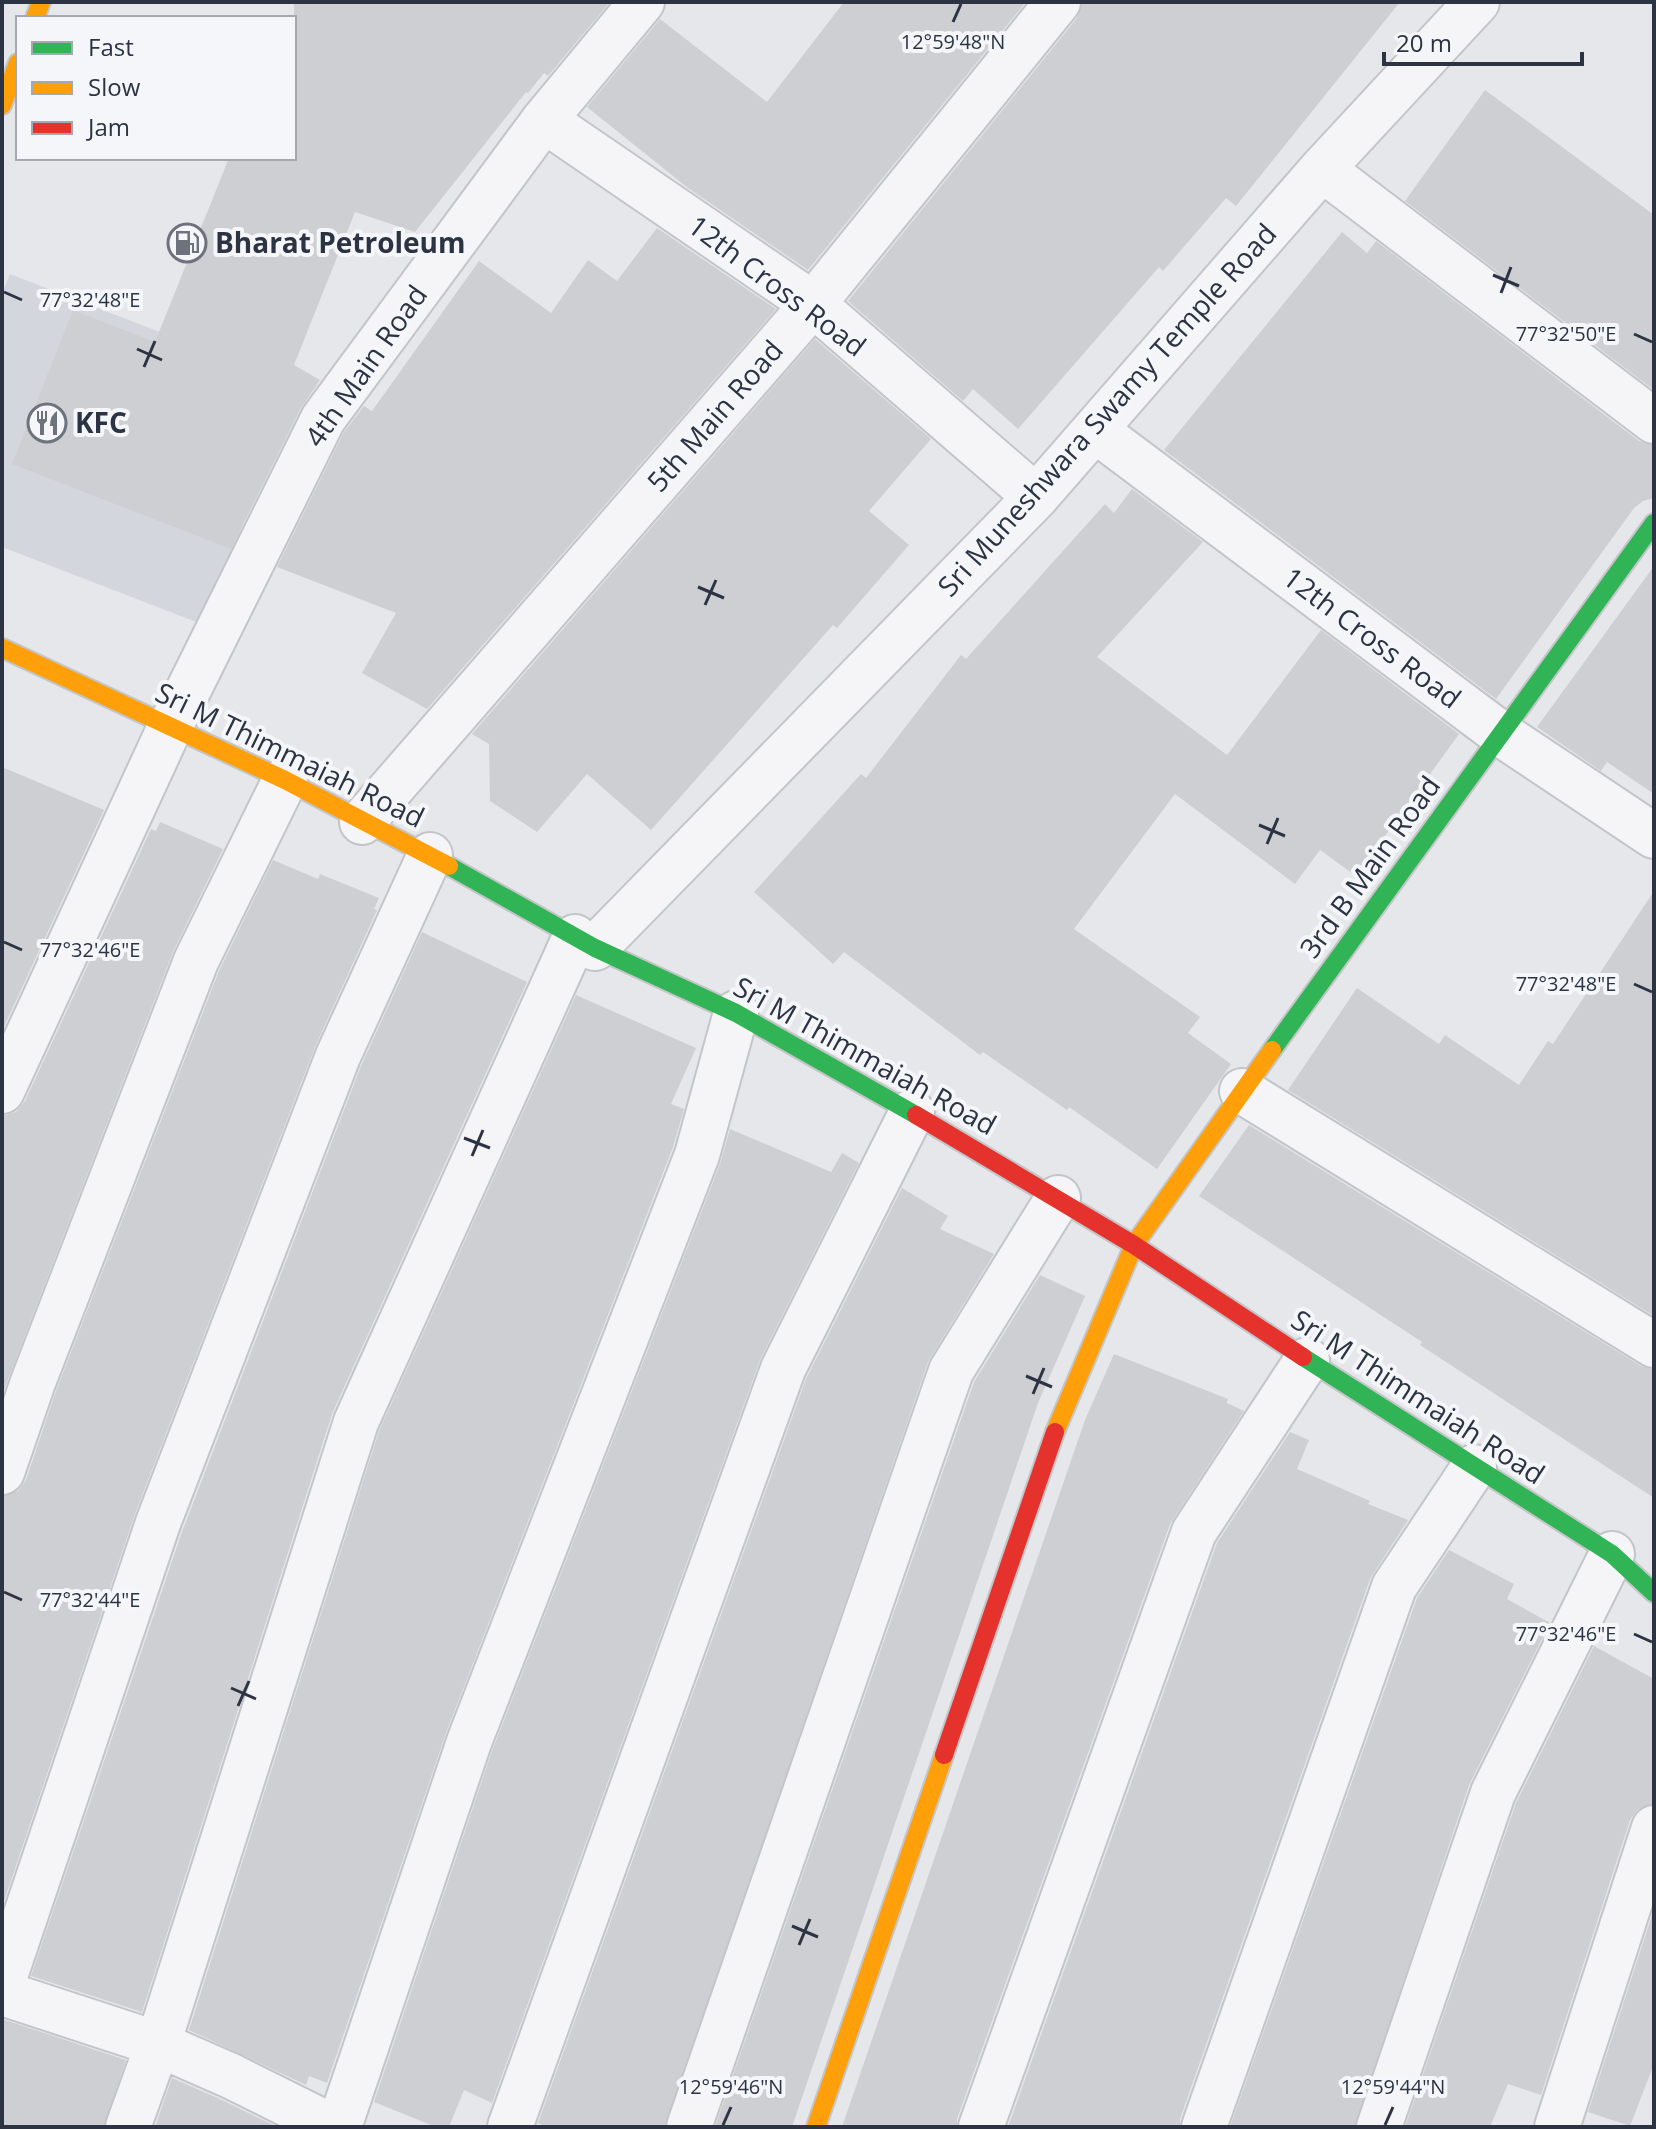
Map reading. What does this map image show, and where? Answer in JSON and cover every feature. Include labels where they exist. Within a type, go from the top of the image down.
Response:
[{"type":"street","name":"4th Main Road","points":[[171,725],[323,419],[544,120],[642,2]]},
{"type":"street","name":"5th Main Road","points":[[362,822],[813,304],[1058,2]]},
{"type":"street","name":"Sri Muneshwara Swamy Temple Road","points":[[585,942],[1036,497],[1322,169],[1477,2]]},
{"type":"street","points":[[2,105],[16,68]]},
{"type":"street","name":"12th Cross Road","points":[[544,120],[813,304],[1036,497]]},
{"type":"street","points":[[1322,169],[1654,421]]},
{"type":"street","name":"12th Cross Road","points":[[1095,430],[1501,734],[1654,836]]},
{"type":"street","name":"3rd B Main Road","points":[[816,2127],[1062,1411],[1134,1245],[1654,523]]},
{"type":"street","name":"Sri M Thimmaiah Road","points":[[2,648],[285,780],[430,855],[585,942],[736,1013],[912,1112],[1134,1245],[1307,1360],[1612,1554],[1654,1593]]},
{"type":"street","points":[[2,1091],[171,725]]},
{"type":"street","points":[[2,1472],[33,1382],[196,961],[285,780]]},
{"type":"street","points":[[2,1985],[158,1523],[338,1056],[430,855]]},
{"type":"street","points":[[128,2127],[158,2044],[356,1422],[585,942]]},
{"type":"street","points":[[339,2127],[469,1742],[697,1155],[736,1013]]},
{"type":"street","points":[[1242,1091],[1654,1345]]},
{"type":"street","points":[[510,2127],[783,1369],[912,1112]]},
{"type":"street","points":[[689,2127],[951,1371],[1058,1198]]},
{"type":"street","points":[[981,2127],[1194,1532],[1307,1360]]},
{"type":"street","points":[[1204,2127],[1394,1587],[1474,1467]]},
{"type":"street","points":[[1379,2127],[1493,1793],[1612,1554]]},
{"type":"street","points":[[1557,2127],[1654,1828]]},
{"type":"street","points":[[2,1993],[158,2044],[333,2127]]},
{"type":"shaded area","points":[[10,274],[297,385],[204,625],[2,547],[2,294]]},
{"type":"building","points":[[294,2],[610,2],[548,76],[544,73],[526,92],[415,232],[355,212],[294,365],[320,380],[301,408],[231,549],[12,464],[73,310],[155,342],[228,160],[296,160]]},
{"type":"building","points":[[844,2],[1026,2],[808,270],[688,188],[587,107],[660,19],[767,102]]},
{"type":"building","points":[[1082,2],[1400,2],[1236,206],[1226,198],[1163,271],[1159,267],[1018,429],[973,389],[963,401],[848,301],[1077,18]]},
{"type":"building","points":[[1485,90],[1654,215],[1654,390],[1405,201]]},
{"type":"building","points":[[657,228],[776,309],[427,709],[362,673],[396,613],[277,567],[344,432],[364,406],[372,411],[479,261],[551,313],[588,260],[617,281]]},
{"type":"building","points":[[1342,232],[1367,253],[1376,241],[1639,441],[1654,445],[1654,498],[1634,508],[1496,699],[1164,450]]},
{"type":"building","points":[[815,339],[931,439],[869,511],[909,545],[837,628],[833,625],[651,830],[587,774],[537,832],[490,801],[489,744],[472,734]]},
{"type":"building","points":[[1132,489],[1203,542],[1097,657],[1227,755],[1321,630],[1459,734],[1356,876],[1320,850],[1295,884],[1175,794],[1074,929],[1200,1017],[1188,1033],[1231,1064],[1157,1169],[1069,1107],[1067,1110],[983,1052],[980,1055],[844,952],[833,964],[754,892],[861,774],[866,778],[961,655],[966,659],[1105,504],[1114,513]]},
{"type":"building","points":[[1654,566],[1654,794],[1607,762],[1601,771],[1537,727]]},
{"type":"building","points":[[2,767],[104,810],[2,1031]]},
{"type":"building","points":[[160,822],[223,849],[173,952],[2,1395],[2,1116],[16,1112],[25,1101],[151,829],[156,831]]},
{"type":"building","points":[[273,860],[318,879],[320,874],[379,898],[374,909],[377,910],[315,1047],[135,1514],[2,1907],[2,1496],[18,1491],[26,1480],[56,1391],[219,971]]},
{"type":"building","points":[[1654,891],[1654,1316],[1288,1090],[1357,988],[1439,1044],[1445,1035],[1519,1085],[1548,1041],[1553,1044]]},
{"type":"building","points":[[422,932],[527,982],[332,1414],[142,2012],[31,1976],[182,1532],[361,1066]]},
{"type":"building","points":[[576,995],[696,1048],[671,1104],[684,1109],[673,1147],[446,1733],[327,2083],[309,2076],[306,2085],[189,2030],[379,1431]]},
{"type":"building","points":[[1249,1125],[1641,1366],[1654,1370],[1654,1498],[1199,1196]]},
{"type":"building","points":[[730,1129],[831,1172],[842,1153],[859,1163],[760,1360],[492,2103],[464,2090],[449,2127],[436,2127],[374,2102],[492,1751],[720,1164]]},
{"type":"building","points":[[902,1188],[948,1216],[940,1229],[994,1254],[928,1362],[665,2127],[547,2127],[538,2123],[806,1379]]},
{"type":"building","points":[[1040,1275],[1085,1296],[1038,1403],[792,2127],[715,2127],[974,1382]]},
{"type":"building","points":[[1114,1354],[1228,1399],[1227,1403],[1244,1411],[1170,1524],[957,2119],[957,2127],[842,2127],[1085,1420]]},
{"type":"building","points":[[1290,1432],[1309,1440],[1297,1469],[1408,1520],[1370,1579],[1180,2119],[1180,2127],[1008,2127],[1217,1543]]},
{"type":"building","points":[[1449,1550],[1514,1584],[1507,1599],[1550,1623],[1469,1785],[1355,2127],[1230,2127],[1417,1598]]},
{"type":"building","points":[[1594,1646],[1654,1679],[1654,1804],[1638,1809],[1630,1820],[1541,2095],[1508,2084],[1490,2127],[1405,2127],[1516,1803]]},
{"type":"building","points":[[1654,1909],[1654,2064],[1630,2126],[1588,2112]]},
{"type":"building","points":[[2,2019],[126,2060],[104,2127],[2,2127]]},
{"type":"building","points":[[172,2078],[220,2099],[277,2127],[155,2127]]},
{"type":"traffic: fast","points":[[1272,1050],[1654,523]]},
{"type":"traffic: fast","points":[[449,866],[595,948],[736,1013],[916,1115]]},
{"type":"traffic: fast","points":[[1303,1357],[1612,1554],[1654,1593]]},
{"type":"traffic: slow","points":[[36,16],[41,2]]},
{"type":"traffic: slow","points":[[2,105],[16,68]]},
{"type":"traffic: slow","points":[[2,648],[285,780],[449,866]]},
{"type":"traffic: slow","points":[[1055,1432],[1134,1245],[1272,1050]]},
{"type":"traffic: slow","points":[[816,2127],[944,1755]]},
{"type":"traffic: jam","points":[[916,1115],[1134,1245],[1303,1357]]},
{"type":"traffic: jam","points":[[944,1755],[1055,1432]]},
{"type":"place","name":"Bharat Petroleum","points":[[187,243]]},
{"type":"place","name":"KFC","points":[[47,423]]}]
